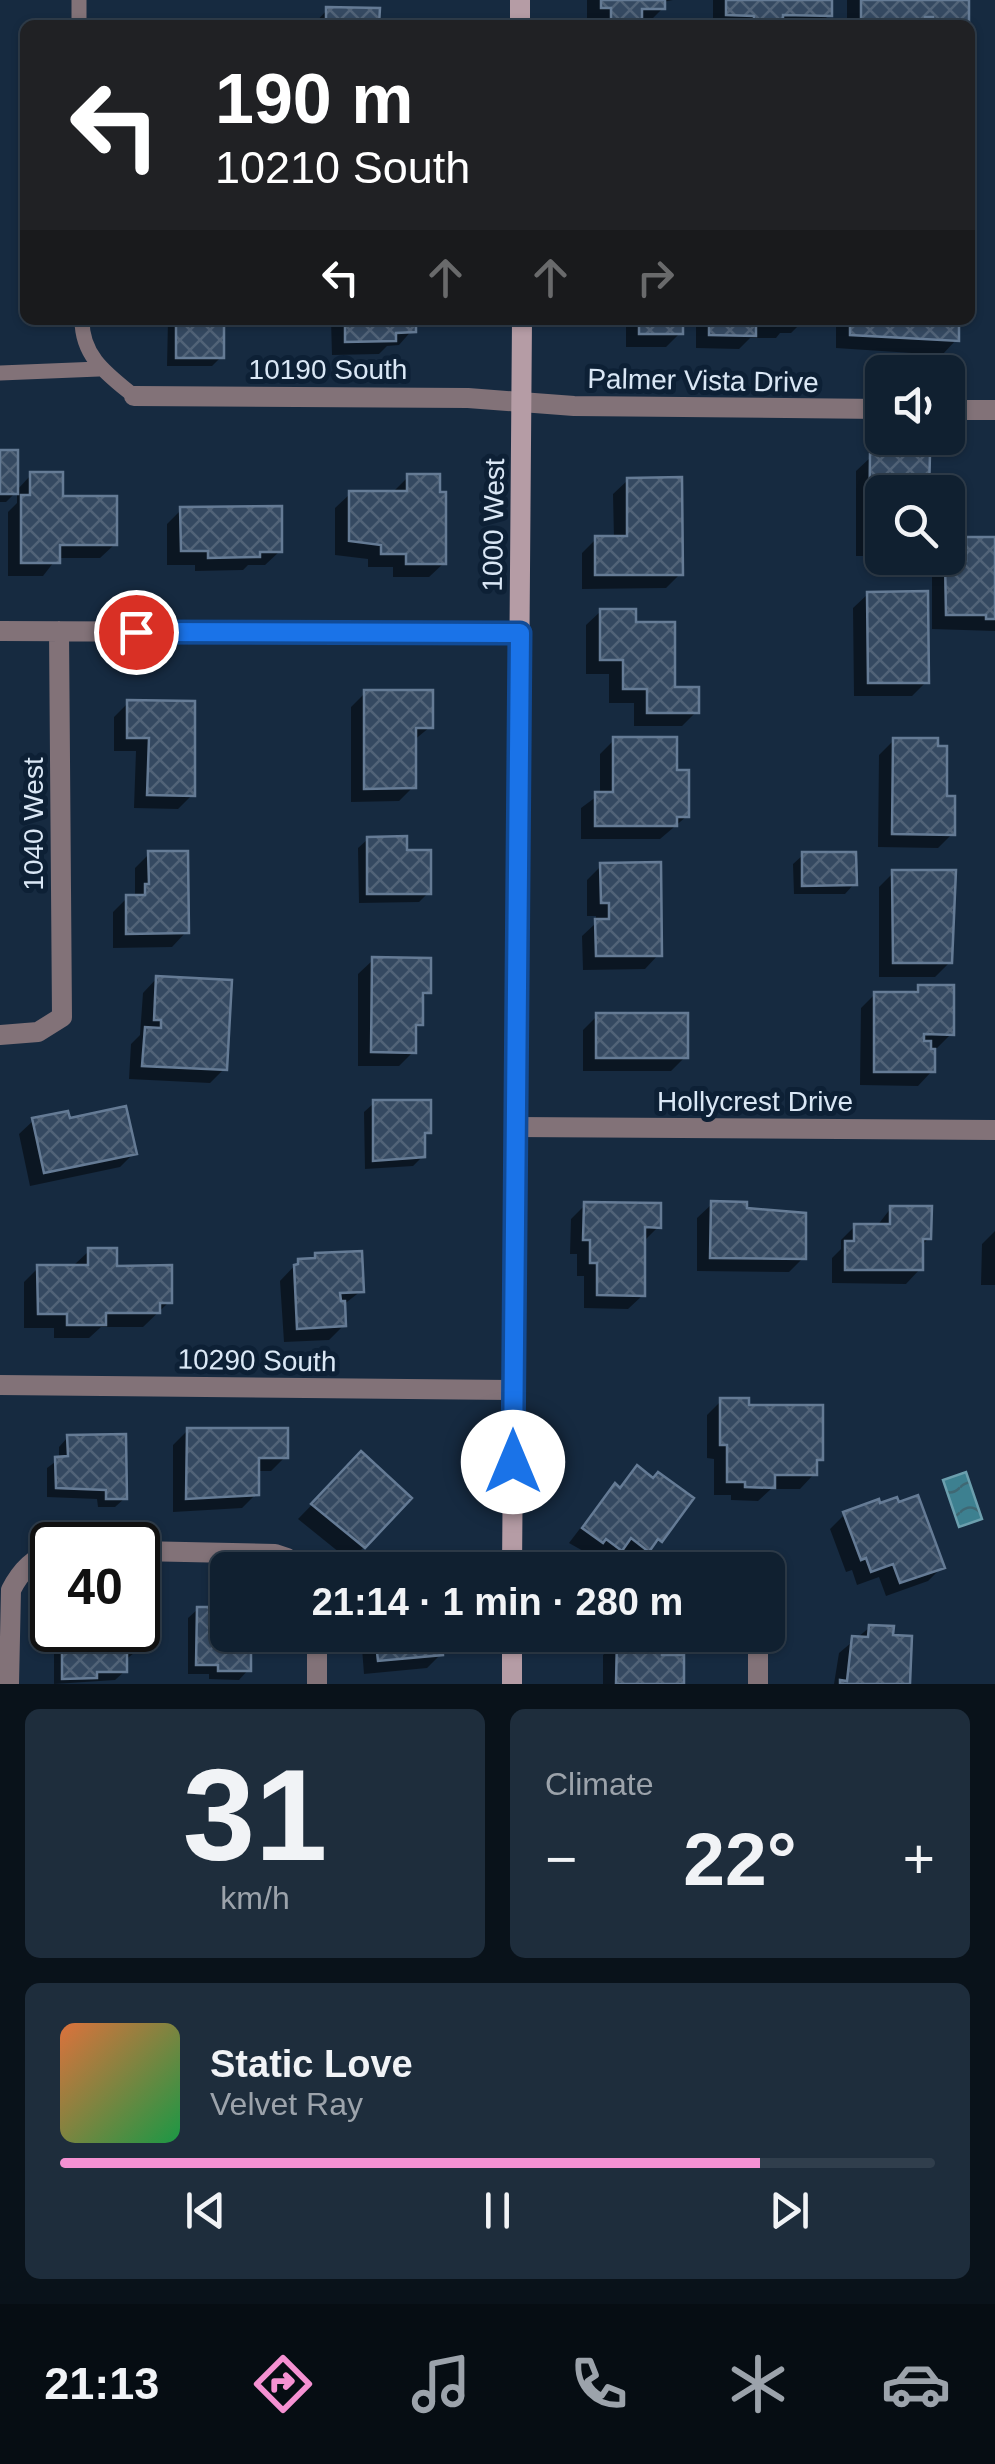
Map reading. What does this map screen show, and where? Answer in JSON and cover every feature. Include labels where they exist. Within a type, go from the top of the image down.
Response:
[{"type":"street","name":"1000 West","points":[[512,1552],[522,325]]},
{"type":"street","name":"10190 South","points":[[134,396],[468,398],[522,403]]},
{"type":"street","name":"Palmer Vista Drive","points":[[522,403],[865,409]]},
{"type":"street","points":[[965,410],[995,410]]},
{"type":"street","points":[[0,631],[520,633]]},
{"type":"street","name":"1040 West","points":[[0,1036],[38,1032],[62,1017],[59,631]]},
{"type":"street","name":"Hollycrest Drive","points":[[515,1127],[995,1130]]},
{"type":"street","name":"10290 South","points":[[0,1385],[514,1390]]},
{"type":"street","points":[[160,1551],[262,1552]]},
{"type":"street","points":[[9,1684],[11,1590],[16,1578],[30,1564]]},
{"type":"street","points":[[317,1652],[317,1684]]},
{"type":"street","points":[[512,1652],[512,1684]]},
{"type":"street","points":[[758,1652],[758,1684]]},
{"type":"lane","points":[[82,325],[82,340],[99,368],[134,396]]},
{"type":"lane","points":[[0,373],[99,368]]},
{"type":"water","points":[[966,1472],[982,1519],[959,1527],[943,1480]]},
{"type":"building","points":[[601,0],[665,0],[665,9],[642,9],[642,20],[611,20],[611,8],[601,8]]},
{"type":"building","points":[[726,0],[832,0],[832,16],[783,15],[783,20],[754,20],[754,16],[726,15]]},
{"type":"building","points":[[861,0],[969,0],[969,20],[861,20]]},
{"type":"building","points":[[326,7],[380,8],[379,20],[326,20]]},
{"type":"building","points":[[176,325],[224,325],[224,358],[176,358]]},
{"type":"building","points":[[345,325],[416,325],[416,332],[396,333],[396,341],[345,342]]},
{"type":"building","points":[[639,325],[683,325],[683,334],[639,334]]},
{"type":"building","points":[[709,325],[756,325],[756,336],[709,335]]},
{"type":"building","points":[[850,325],[959,325],[959,341],[850,335]]},
{"type":"building","points":[[0,450],[18,450],[18,494],[0,494]]},
{"type":"building","points":[[870,455],[930,455],[929,475],[870,475]]},
{"type":"building","points":[[30,472],[63,472],[63,496],[117,496],[117,545],[60,545],[60,563],[21,563],[21,495],[30,495]]},
{"type":"building","points":[[407,474],[440,474],[440,492],[446,492],[446,564],[406,564],[406,554],[381,554],[381,545],[349,541],[349,491],[407,491]]},
{"type":"building","points":[[682,477],[683,575],[595,575],[595,536],[627,536],[627,478]]},
{"type":"building","points":[[282,506],[282,552],[260,552],[260,557],[208,558],[208,551],[181,551],[180,507]]},
{"type":"building","points":[[966,537],[995,537],[995,619],[986,619],[986,615],[946,615],[945,575],[965,575]]},
{"type":"building","points":[[928,591],[929,683],[868,683],[867,592]]},
{"type":"building","points":[[600,609],[636,609],[636,622],[675,622],[675,687],[699,687],[699,713],[647,713],[647,689],[623,689],[623,660],[600,660]]},
{"type":"building","points":[[364,690],[433,690],[433,728],[416,728],[416,788],[364,789]]},
{"type":"building","points":[[127,700],[195,701],[195,796],[147,795],[149,738],[127,738]]},
{"type":"building","points":[[613,737],[677,737],[677,770],[689,770],[689,817],[677,817],[677,826],[595,826],[595,792],[613,792]]},
{"type":"building","points":[[893,738],[938,738],[938,746],[947,746],[947,796],[955,796],[955,835],[892,834]]},
{"type":"building","points":[[407,836],[407,850],[431,850],[431,894],[367,894],[367,837]]},
{"type":"building","points":[[148,851],[188,851],[189,933],[126,934],[126,895],[145,895],[145,884],[149,884]]},
{"type":"building","points":[[802,852],[856,852],[857,885],[802,886]]},
{"type":"building","points":[[661,862],[662,956],[596,956],[595,919],[609,919],[609,903],[601,903],[600,863]]},
{"type":"building","points":[[892,870],[956,870],[952,963],[893,963]]},
{"type":"building","points":[[372,957],[431,958],[431,993],[423,993],[423,1025],[416,1025],[416,1053],[371,1052]]},
{"type":"building","points":[[156,976],[232,980],[227,1070],[142,1066],[145,1027],[161,1028],[161,1020],[154,1020]]},
{"type":"building","points":[[918,985],[954,985],[954,1035],[924,1034],[924,1041],[931,1041],[931,1049],[935,1049],[935,1072],[874,1072],[874,992],[918,992]]},
{"type":"building","points":[[596,1013],[688,1013],[688,1058],[596,1058]]},
{"type":"building","points":[[373,1100],[431,1100],[431,1133],[425,1133],[425,1157],[373,1161]]},
{"type":"building","points":[[126,1106],[137,1154],[44,1173],[32,1118],[68,1111],[70,1118]]},
{"type":"building","points":[[711,1201],[747,1202],[747,1208],[806,1213],[806,1259],[710,1258]]},
{"type":"building","points":[[584,1202],[661,1203],[661,1228],[645,1227],[645,1296],[597,1295],[597,1263],[590,1263],[590,1240],[583,1240]]},
{"type":"building","points":[[890,1206],[932,1206],[931,1239],[923,1239],[923,1270],[845,1270],[845,1241],[854,1241],[854,1224],[890,1224]]},
{"type":"building","points":[[88,1248],[117,1248],[117,1266],[172,1265],[172,1303],[160,1303],[160,1313],[106,1313],[106,1325],[67,1325],[67,1314],[38,1314],[37,1265],[88,1265]]},
{"type":"building","points":[[362,1251],[364,1292],[340,1293],[341,1301],[345,1301],[346,1326],[297,1329],[294,1265],[298,1259],[315,1258],[315,1253]]},
{"type":"building","points":[[720,1398],[749,1398],[749,1405],[823,1405],[823,1460],[817,1460],[817,1475],[775,1475],[775,1488],[727,1482],[727,1445],[720,1445]]},
{"type":"building","points":[[187,1428],[288,1428],[288,1458],[259,1458],[259,1495],[186,1499]]},
{"type":"building","points":[[126,1434],[127,1499],[106,1499],[106,1490],[56,1488],[55,1457],[68,1456],[67,1435]]},
{"type":"building","points":[[361,1451],[412,1498],[365,1548],[311,1504]]},
{"type":"building","points":[[637,1465],[653,1478],[658,1472],[694,1498],[662,1542],[658,1539],[649,1552],[631,1538],[622,1551],[582,1528],[615,1483],[620,1488]]},
{"type":"building","points":[[918,1495],[945,1568],[900,1583],[893,1564],[871,1572],[866,1558],[861,1560],[843,1512],[879,1499],[880,1503],[897,1497],[899,1502]]},
{"type":"building","points":[[197,1607],[210,1607],[210,1652],[251,1652],[251,1671],[218,1671],[218,1665],[196,1665]]},
{"type":"building","points":[[869,1625],[894,1626],[893,1635],[912,1636],[910,1684],[840,1684],[840,1680],[847,1681],[852,1636],[868,1637]]},
{"type":"building","points":[[62,1652],[127,1652],[127,1672],[97,1672],[97,1678],[62,1679]]},
{"type":"building","points":[[377,1652],[443,1652],[443,1655],[378,1661]]},
{"type":"building","points":[[617,1652],[684,1655],[684,1684],[616,1684]]},
{"type":"route","points":[[136,632],[520,633],[513,1462]]}]
